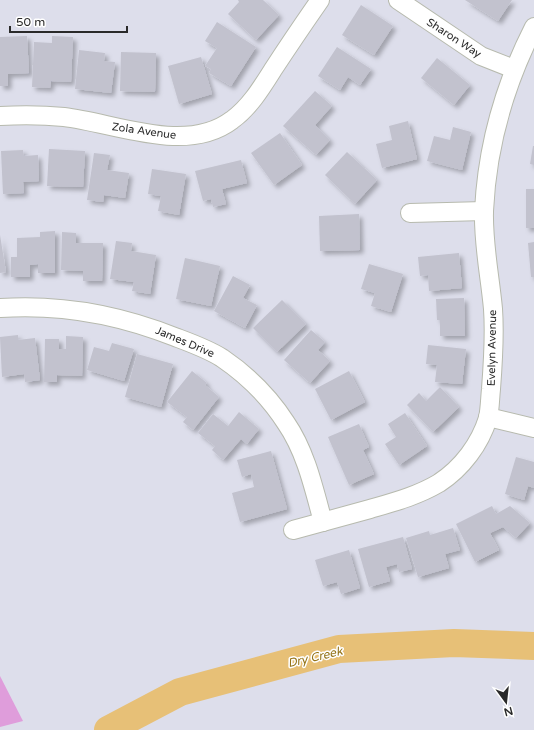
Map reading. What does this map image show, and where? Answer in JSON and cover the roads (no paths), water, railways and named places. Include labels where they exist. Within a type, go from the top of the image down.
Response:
[{"type":"street","name":"Zola Avenue","points":[[0,116],[19,115],[64,117],[165,136],[191,136],[213,131],[232,121],[251,103],[320,0]]},
{"type":"street","name":"Sharon Way","points":[[398,0],[481,56],[514,69]]},
{"type":"street","name":"Evelyn Avenue","points":[[293,530],[413,496],[439,482],[461,465],[477,443],[488,417],[493,366],[493,310],[485,246],[484,211],[492,141],[502,104],[514,69],[534,27]]},
{"type":"street","points":[[410,213],[484,211]]},
{"type":"street","name":"James Drive","points":[[0,308],[24,306],[90,312],[161,331],[193,343],[222,358],[246,377],[268,399],[287,423],[300,450],[312,483],[323,522]]},
{"type":"street","points":[[488,417],[534,428]]},
{"type":"waterway","name":"Dry Creek","points":[[108,730],[180,692],[339,649],[454,643],[534,646]]}]
